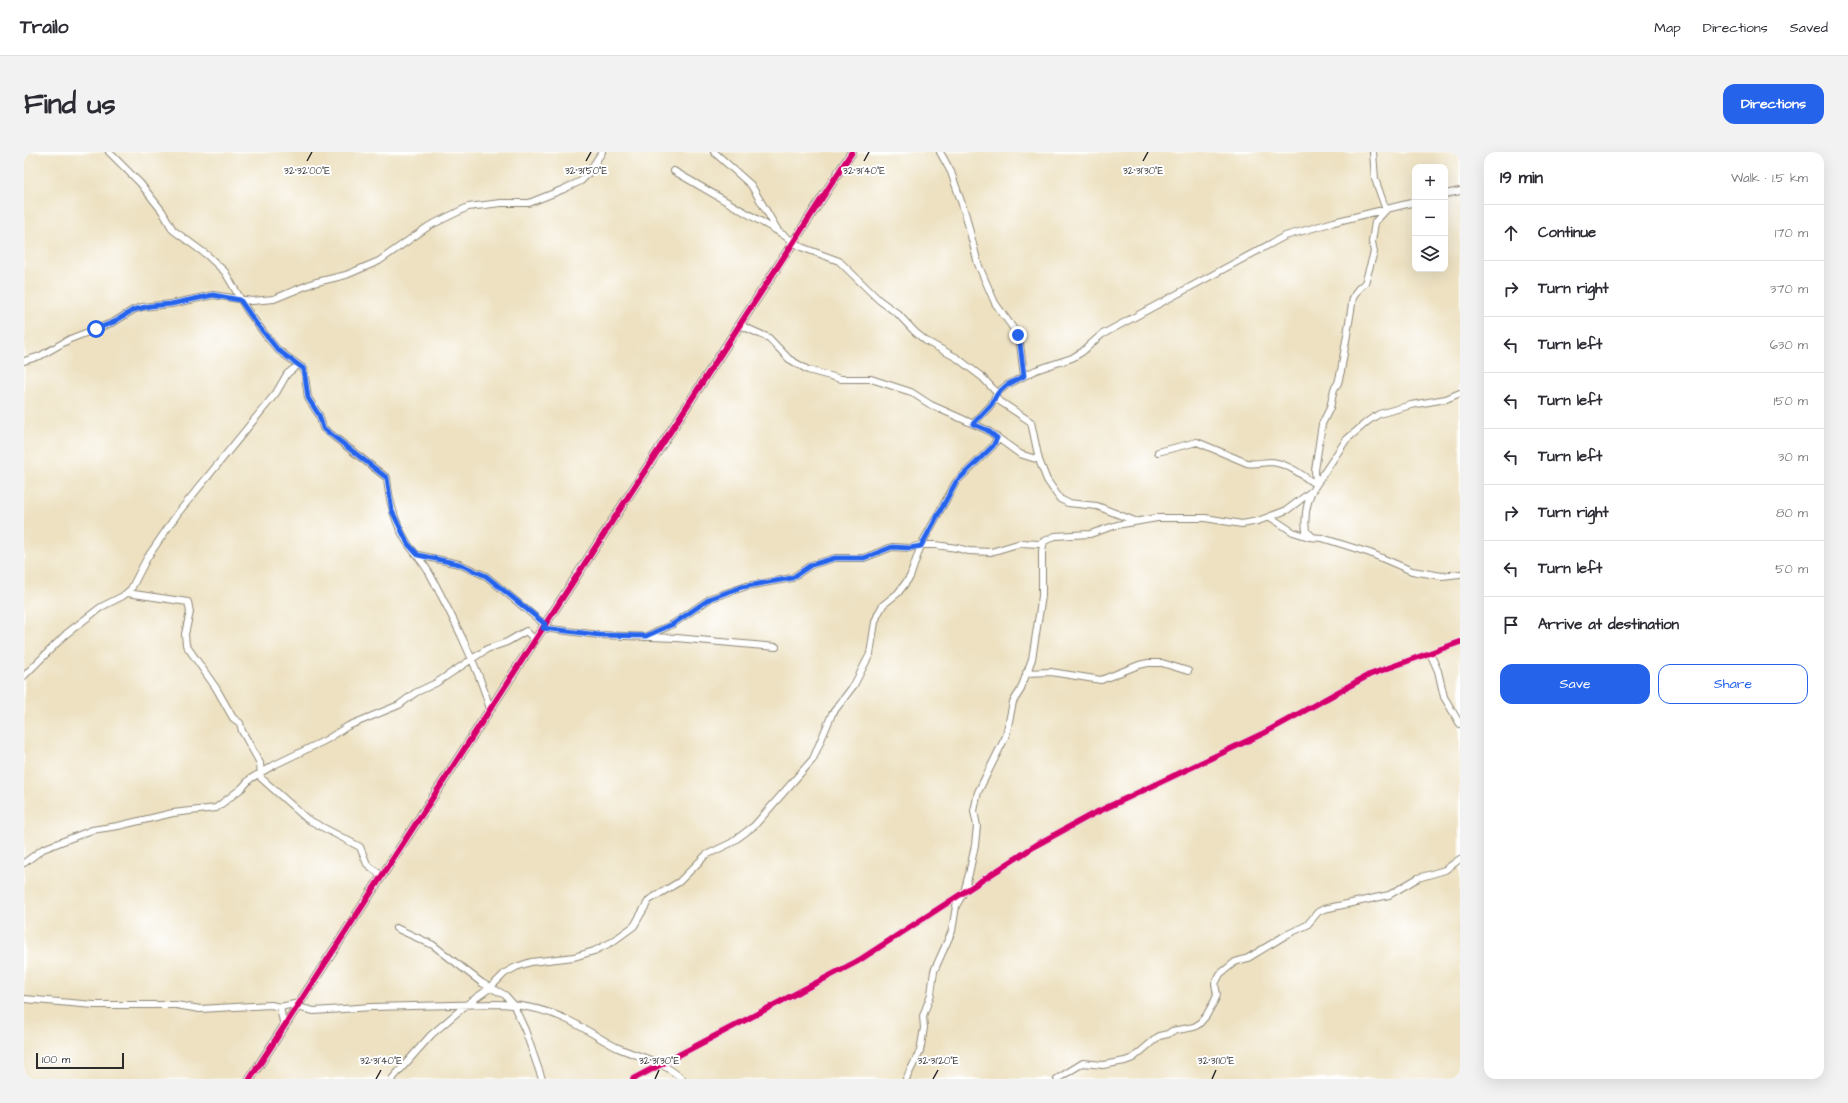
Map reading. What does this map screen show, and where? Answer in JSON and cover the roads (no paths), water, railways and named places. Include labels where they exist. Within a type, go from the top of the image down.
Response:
[{"type":"street","points":[[110,152],[140,183],[162,211],[173,230],[207,255],[225,272],[240,300],[256,323],[278,350],[305,372],[308,398],[319,415],[323,428],[387,478],[392,511],[408,544],[424,563],[446,605],[483,687],[490,709]]},
{"type":"street","points":[[24,361],[40,356],[70,339],[114,322],[133,310],[142,307],[171,304],[213,295],[252,301],[274,299],[313,284],[346,275],[379,261],[429,226],[468,207],[502,203],[529,202],[581,181],[587,175],[602,152]]},
{"type":"street","points":[[714,152],[751,185],[779,232]]},
{"type":"street","points":[[250,1079],[852,152]]},
{"type":"street","points":[[940,152],[951,172],[966,216],[978,264],[995,303],[1018,335],[1024,376]]},
{"type":"street","points":[[1373,152],[1375,179],[1386,210]]},
{"type":"street","points":[[674,171],[779,232],[801,247],[839,262],[879,300],[898,314],[914,332],[957,358],[982,377],[996,395],[1031,422],[1039,460],[1047,480],[1064,502],[1097,506],[1139,521]]},
{"type":"street","points":[[1448,193],[1460,191]]},
{"type":"street","points":[[973,424],[991,405],[996,395],[1007,385],[1036,370],[1072,358],[1082,352],[1101,335],[1285,236],[1412,203]]},
{"type":"street","points":[[646,636],[673,624],[711,598],[742,587],[792,578],[811,565],[835,558],[864,558],[892,547],[910,548],[935,545],[991,552],[1021,543],[1039,544],[1056,536],[1090,534],[1107,527],[1157,518],[1214,519],[1242,524],[1270,517],[1287,510],[1314,488],[1315,470],[1322,424],[1330,408],[1334,389],[1338,383],[1342,371],[1353,298],[1358,289],[1365,283],[1374,252],[1372,242],[1375,222],[1386,210]]},
{"type":"street","points":[[787,251],[801,247]]},
{"type":"street","points":[[740,324],[769,338],[789,359],[808,370],[841,379],[850,380],[861,378],[880,382],[911,392],[931,405],[990,432],[1020,454],[1039,460]]},
{"type":"street","points":[[24,676],[66,634],[82,621],[101,607],[127,593],[147,558],[178,513],[262,411],[287,374],[298,365]]},
{"type":"street","points":[[1315,537],[1306,531],[1305,513],[1314,488],[1346,440],[1368,421],[1379,414],[1411,405],[1446,400],[1460,393]]},
{"type":"street","points":[[392,1079],[431,1035],[466,1005],[490,988],[505,973],[516,967],[531,962],[574,957],[594,951],[626,934],[634,926],[649,900],[678,882],[706,855],[731,843],[754,826],[813,759],[832,714],[854,685],[870,654],[878,614],[883,605],[906,584],[921,546],[956,482],[993,446],[997,438]]},
{"type":"street","points":[[1158,452],[1197,442],[1247,463],[1277,463],[1305,476],[1314,488]]},
{"type":"street","points":[[1270,517],[1293,532],[1370,553],[1412,572],[1442,576],[1460,574]]},
{"type":"street","points":[[906,1079],[920,1051],[924,1028],[922,1016],[931,994],[934,971],[952,930],[956,906],[964,892],[975,845],[977,826],[974,811],[975,805],[989,769],[1006,736],[1013,702],[1026,673],[1036,642],[1042,596],[1042,551],[1044,541]]},
{"type":"street","points":[[418,555],[459,564],[486,576],[544,626],[585,634],[646,636],[776,647]]},
{"type":"street","points":[[127,593],[188,602],[190,612],[185,634],[186,645],[216,688],[233,718],[240,723],[242,731],[260,763],[261,778],[307,819],[360,847],[367,864],[382,876]]},
{"type":"street","points":[[24,863],[43,849],[92,830],[118,826],[173,813],[216,808],[225,803],[250,779],[326,740],[348,726],[398,705],[415,693],[436,683],[487,649],[507,642],[526,631],[535,640]]},
{"type":"street","points":[[633,1079],[858,960],[1038,844],[1096,812],[1264,734],[1369,675],[1460,642]]},
{"type":"street","points":[[1430,653],[1438,671],[1444,697],[1460,724]]},
{"type":"street","points":[[1026,673],[1051,672],[1101,680],[1139,664],[1148,663],[1162,663],[1188,671]]},
{"type":"street","points":[[1057,1079],[1083,1063],[1103,1065],[1133,1058],[1159,1036],[1168,1034],[1172,1031],[1194,1027],[1199,1024],[1206,1016],[1215,1000],[1217,995],[1215,984],[1220,974],[1235,962],[1248,958],[1286,935],[1307,925],[1318,912],[1324,909],[1389,895],[1413,881],[1445,870],[1460,859]]},
{"type":"street","points":[[396,928],[433,945],[490,988],[505,995],[513,1004],[525,1030],[542,1079]]},
{"type":"street","points":[[24,1007],[26,1000],[94,1005],[176,1004],[200,1009],[271,1005],[280,1007],[298,1005],[314,1011],[372,1007],[513,1004],[554,1014],[618,1048],[650,1058],[682,1079]]},
{"type":"street","points":[[280,1007],[284,1027]]}]
